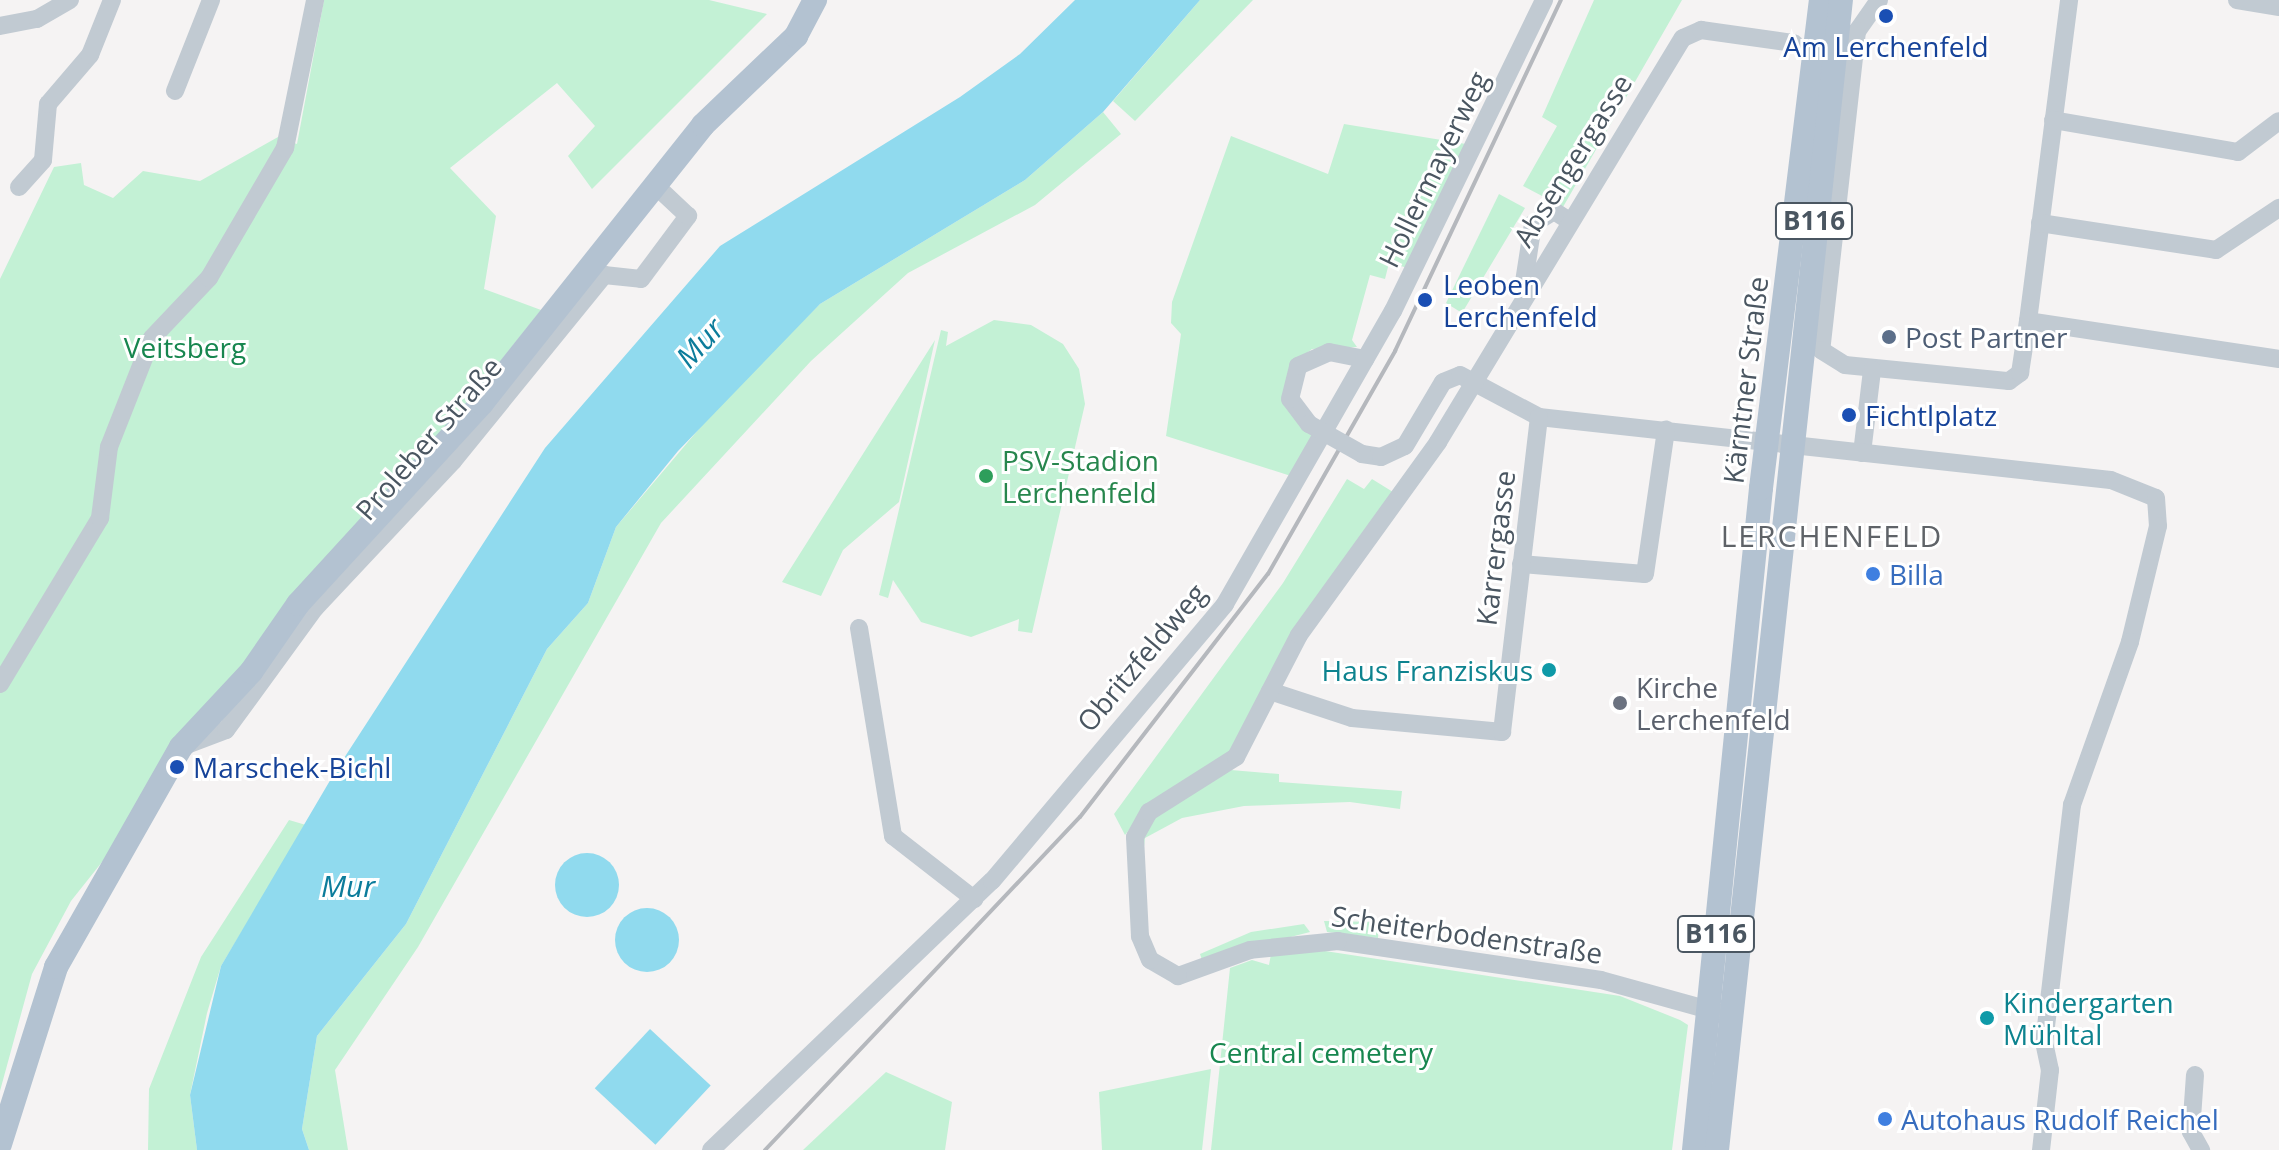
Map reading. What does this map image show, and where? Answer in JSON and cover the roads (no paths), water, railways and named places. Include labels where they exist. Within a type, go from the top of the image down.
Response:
[{"type":"main road","name":"Proleber Straße","points":[[0,1144],[50,981],[181,747],[251,672],[298,604],[473,414],[703,125],[796,36],[815,0]]},
{"type":"main road","name":"Kärntner Straße","points":[[1694,1150],[1719,1013],[1821,0]]},
{"type":"main road","name":"Kärntner Straße","points":[[1717,1150],[1719,857],[1841,0]]},
{"type":"street","points":[[0,26],[37,19],[70,0]]},
{"type":"street","points":[[19,187],[43,160],[48,104],[90,55],[112,0]]},
{"type":"street","points":[[175,91],[211,0]]},
{"type":"street","points":[[0,684],[100,518],[109,447],[152,338],[209,278],[285,148],[315,0]]},
{"type":"street","name":"Hollermayerweg","points":[[1365,359],[1544,0]]},
{"type":"street","points":[[1879,0],[1857,31],[1819,345],[1831,361],[1872,370],[2011,381],[2020,373],[2028,321],[2069,0]]},
{"type":"street","points":[[2237,0],[2279,7]]},
{"type":"street","name":"Absengergasse","points":[[1270,691],[1299,635],[1476,382],[1523,293],[1683,38],[1701,30],[1794,43]]},
{"type":"street","points":[[2053,120],[2238,152],[2279,121]]},
{"type":"street","name":"Proleber Straße","points":[[181,747],[226,730],[315,608],[453,461],[604,275],[641,279],[688,216],[656,186]]},
{"type":"street","points":[[2040,223],[2216,250],[2279,208]]},
{"type":"street","points":[[1523,293],[1533,224],[1554,211],[1568,220]]},
{"type":"street","points":[[2028,321],[2279,359]]},
{"type":"street","points":[[1365,359],[1329,352],[1298,366],[1290,399],[1309,424],[1362,454],[1381,457],[1405,446],[1443,382],[1460,375],[1539,417],[2111,480],[2149,492],[2160,506],[2130,642],[2072,805],[2044,1042],[2050,1070],[2041,1150]]},
{"type":"street","name":"Obritzfeldweg","points":[[711,1150],[974,899],[1225,604],[1365,359]]},
{"type":"street","points":[[1862,453],[1872,370]]},
{"type":"street","name":"Karrergasse","points":[[1270,691],[1352,718],[1502,732],[1539,417]]},
{"type":"street","points":[[1521,564],[1645,574],[1666,430]]},
{"type":"street","points":[[859,628],[893,836],[974,899]]},
{"type":"street","name":"Scheiterbodenstraße","points":[[1270,691],[1236,757],[1138,825],[1140,936],[1163,970],[1178,976],[1250,950],[1338,941],[1601,980],[1719,1013]]},
{"type":"street","points":[[2195,1075],[2191,1132],[2201,1150]]},
{"type":"water","name":"Mur","points":[[1075,0],[1200,0],[1103,112],[1025,180],[820,304],[678,451],[616,527],[588,603],[547,649],[406,924],[317,1036],[302,1129],[309,1150],[197,1150],[190,1095],[221,966],[335,772],[545,448],[720,246],[960,97],[1020,54]]},
{"type":"water","points":[[581,853],[593,853],[610,862],[617,873],[617,897],[610,908],[593,917],[581,917],[569,912],[560,903],[555,891],[555,879],[560,867],[569,858]]},
{"type":"water","points":[[647,908],[659,910],[670,917],[677,928],[677,952],[670,963],[659,970],[647,972],[635,970],[624,963],[617,952],[615,940],[617,928],[624,917],[635,910]]},
{"type":"water","points":[[650,1029],[711,1086],[655,1145],[595,1088]]},
{"type":"railway","points":[[765,1150],[1080,817],[1268,574],[1395,351],[1561,0]]},
{"type":"place","name":"Am Lerchenfeld","points":[[1886,16]]},
{"type":"place","name":"Leoben Lerchenfeld","points":[[1425,300]]},
{"type":"place","name":"Post Partner","points":[[1889,337]]},
{"type":"place","name":"Fichtlplatz","points":[[1849,415]]},
{"type":"place","name":"PSV-Stadion Lerchenfeld","points":[[986,476]]},
{"type":"place","name":"Billa","points":[[1873,574]]},
{"type":"place","name":"Haus Franziskus","points":[[1549,670]]},
{"type":"place","name":"Kirche Lerchenfeld","points":[[1620,703]]},
{"type":"place","name":"Marschek-Bichl","points":[[177,767]]},
{"type":"place","name":"Kindergarten Mühltal","points":[[1987,1018]]},
{"type":"place","name":"Autohaus Rudolf Reichel","points":[[1885,1119]]},
{"type":"district","name":"LERCHENFELD","points":[[1832,536]]},
{"type":"park label","name":"Veitsberg","points":[[185,347]]},
{"type":"park label","name":"Central cemetery","points":[[1321,1052]]}]
